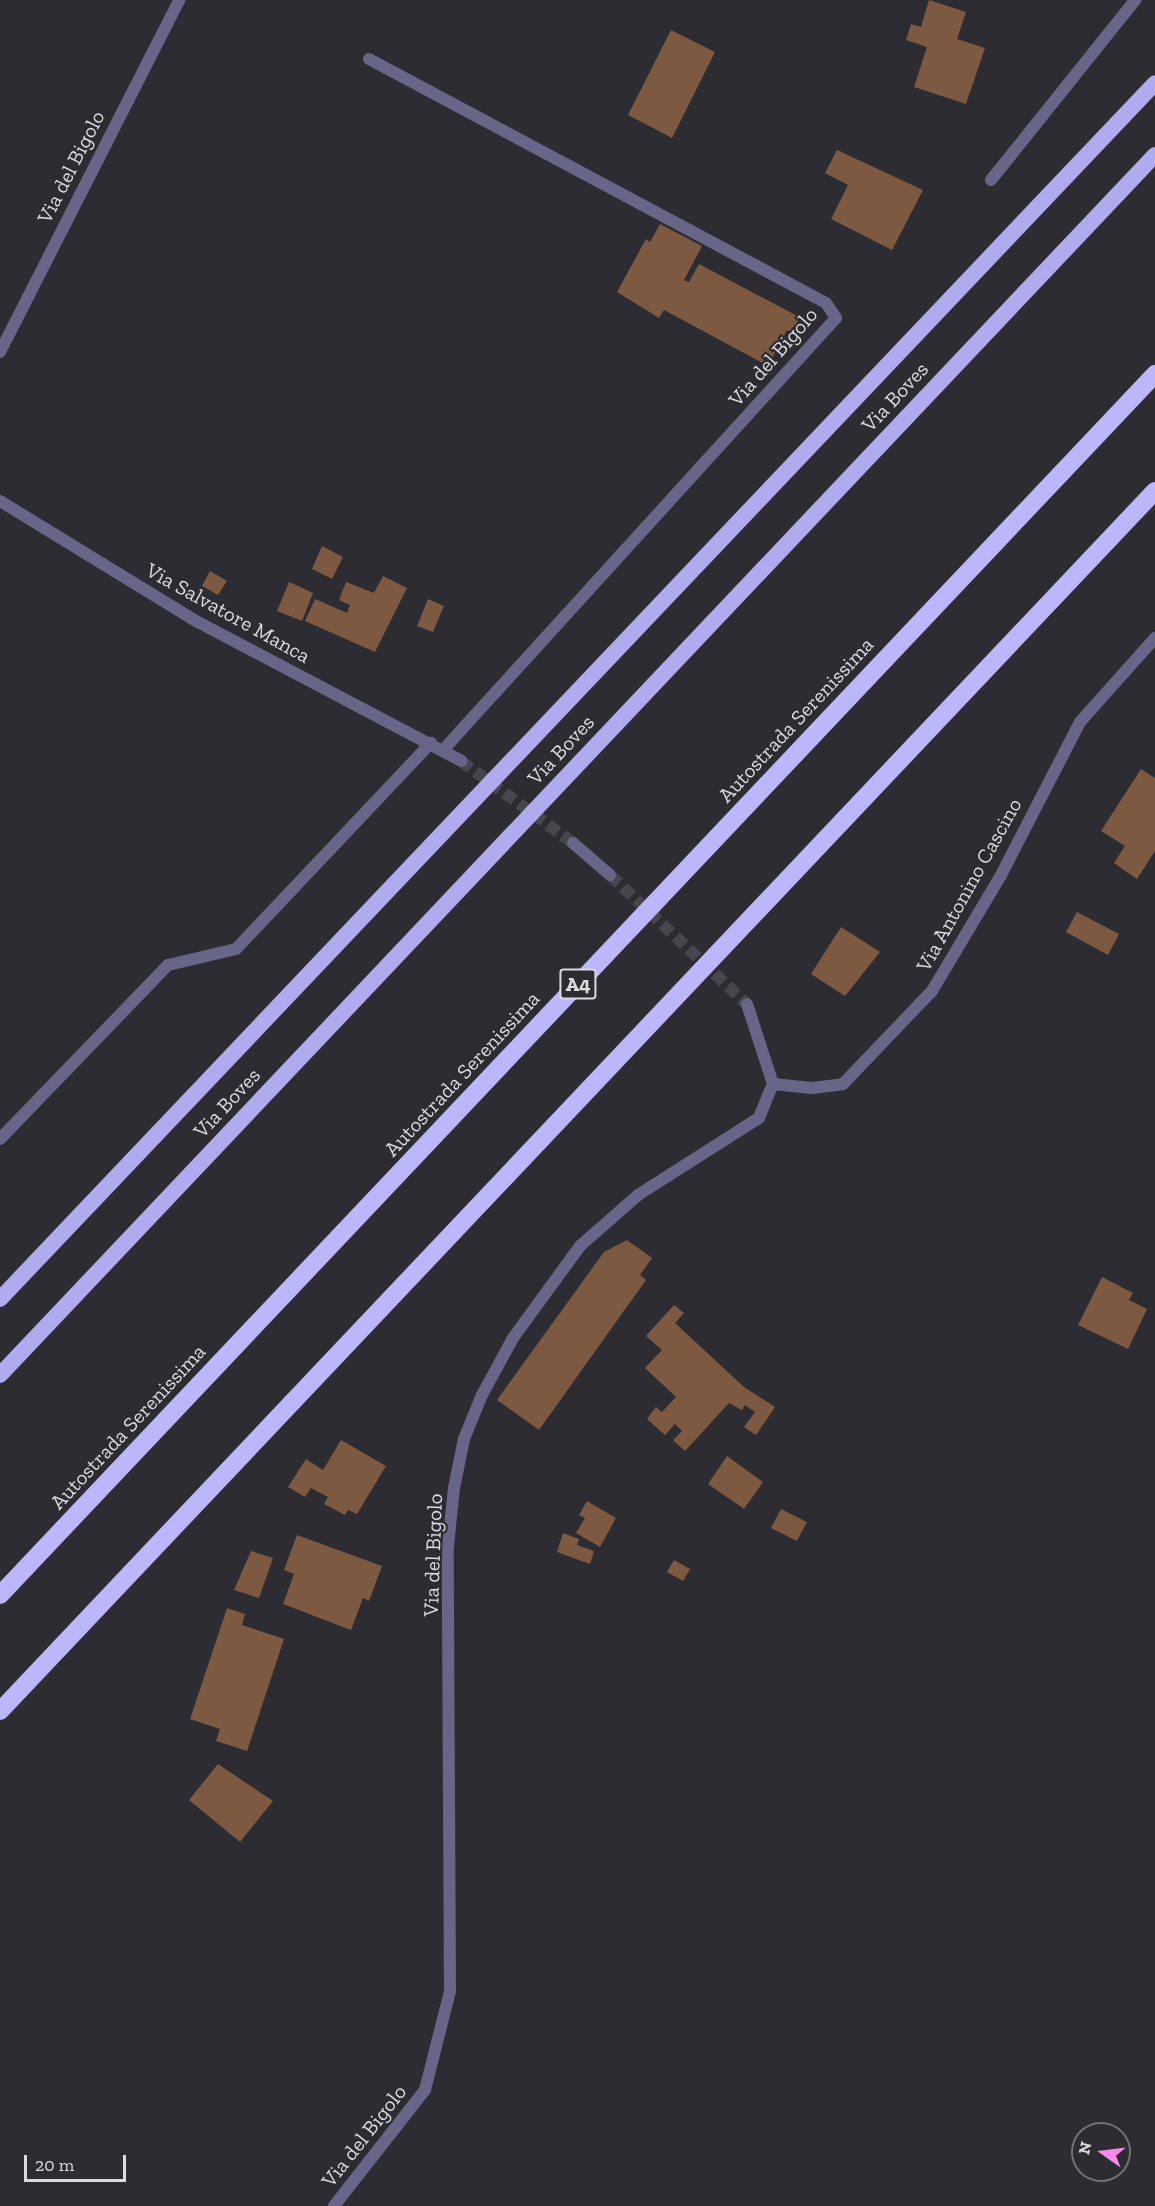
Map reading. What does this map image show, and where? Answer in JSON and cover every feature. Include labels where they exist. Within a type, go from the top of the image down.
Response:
[{"type":"highway","name":"Via Boves","points":[[0,1299],[1155,83]]},
{"type":"highway","name":"Via Boves","points":[[0,1376],[1155,155]]},
{"type":"highway","name":"Autostrada Serenissima","points":[[0,1595],[1155,374]]},
{"type":"highway","points":[[0,1711],[1155,491]]},
{"type":"street","name":"Via del Bigolo","points":[[0,352],[179,0]]},
{"type":"street","points":[[991,180],[1135,0]]},
{"type":"street","name":"Via del Bigolo","points":[[369,59],[826,303],[836,318],[444,749]]},
{"type":"street","name":"Via Salvatore Manca","points":[[0,501],[196,621],[444,749]]},
{"type":"street","name":"Via Antonino Cascino","points":[[773,1084],[812,1088],[843,1084],[932,991],[1000,877],[1080,722],[1155,638]]},
{"type":"street","points":[[0,1139],[168,965],[236,949],[431,743]]},
{"type":"street","points":[[444,749],[461,761]]},
{"type":"street","points":[[573,843],[610,875]]},
{"type":"street","points":[[747,1004],[773,1084]]},
{"type":"street","name":"Via del Bigolo","points":[[334,2206],[425,2090],[450,1991],[448,1546],[464,1439],[482,1395],[513,1338],[580,1246],[638,1195],[759,1118],[773,1084]]},
{"type":"building","points":[[929,0],[966,12],[957,39],[985,48],[966,104],[914,87],[927,47],[906,40],[911,24],[921,27]]},
{"type":"building","points":[[671,30],[715,52],[672,138],[628,115]]},
{"type":"building","points":[[837,150],[923,190],[892,250],[831,219],[848,185],[825,173]]},
{"type":"building","points":[[660,224],[702,246],[684,280],[689,282],[699,264],[801,318],[792,333],[787,330],[768,366],[664,310],[659,318],[617,292],[646,239],[650,242]]},
{"type":"building","points":[[322,546],[343,557],[332,579],[312,569]]},
{"type":"building","points":[[210,571],[227,581],[218,595],[202,586]]},
{"type":"building","points":[[383,576],[407,588],[375,652],[305,621],[315,599],[347,613],[350,605],[339,600],[346,582],[374,593]]},
{"type":"building","points":[[289,582],[313,593],[302,621],[277,611]]},
{"type":"building","points":[[428,599],[444,606],[433,632],[417,626]]},
{"type":"building","points":[[1141,769],[1155,778],[1155,851],[1137,879],[1114,863],[1125,846],[1101,831]]},
{"type":"building","points":[[1077,912],[1119,934],[1108,955],[1066,932]]},
{"type":"building","points":[[841,927],[880,952],[845,996],[811,974]]},
{"type":"building","points":[[627,1240],[652,1258],[640,1275],[646,1280],[539,1430],[497,1400],[604,1252]]},
{"type":"building","points":[[1102,1277],[1133,1293],[1129,1300],[1147,1309],[1128,1349],[1078,1325]]},
{"type":"building","points":[[674,1305],[684,1313],[675,1323],[744,1387],[775,1407],[756,1435],[744,1427],[755,1412],[745,1405],[742,1410],[729,1403],[685,1451],[673,1440],[682,1431],[675,1424],[665,1435],[647,1419],[656,1407],[662,1412],[676,1397],[645,1368],[662,1350],[646,1336]]},
{"type":"building","points":[[341,1440],[386,1466],[357,1514],[348,1510],[345,1515],[324,1504],[328,1497],[311,1488],[305,1497],[288,1487],[306,1459],[323,1470]]},
{"type":"building","points":[[727,1456],[763,1482],[744,1509],[708,1484]]},
{"type":"building","points":[[587,1501],[616,1518],[600,1547],[576,1533],[585,1518],[579,1515]]},
{"type":"building","points":[[781,1509],[807,1522],[797,1541],[771,1528]]},
{"type":"building","points":[[563,1533],[579,1539],[577,1545],[594,1551],[590,1564],[557,1552]]},
{"type":"building","points":[[297,1535],[382,1566],[369,1601],[363,1598],[351,1630],[283,1604],[294,1574],[284,1570]]},
{"type":"building","points":[[251,1551],[273,1558],[259,1598],[234,1590]]},
{"type":"building","points":[[674,1560],[690,1569],[683,1581],[667,1572]]},
{"type":"building","points":[[227,1608],[245,1614],[242,1625],[284,1639],[247,1751],[216,1741],[220,1729],[190,1719]]},
{"type":"building","points":[[218,1764],[273,1801],[240,1842],[189,1800]]},
{"type":"tunnel","points":[[461,761],[573,843]]},
{"type":"tunnel","points":[[610,875],[747,1004]]}]
